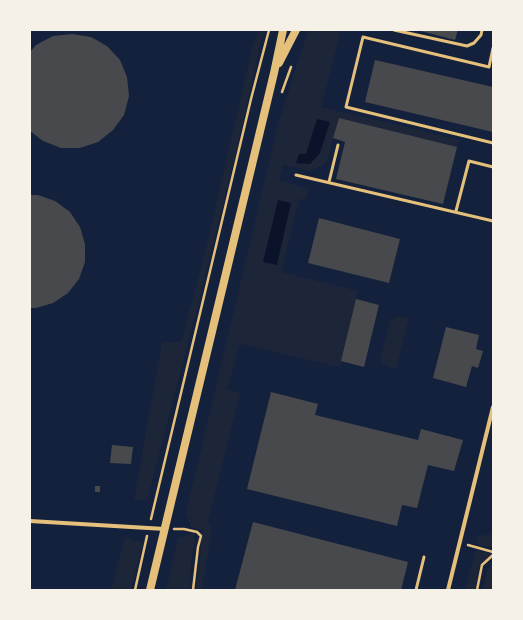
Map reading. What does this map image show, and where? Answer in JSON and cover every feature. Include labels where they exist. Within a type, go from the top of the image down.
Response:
[{"type":"main road","points":[[150,590],[283,30]]},
{"type":"main road","points":[[274,73],[296,30]]},
{"type":"street","points":[[448,590],[493,407]]},
{"type":"street","points":[[30,520],[165,529]]},
{"type":"lane","points":[[394,30],[467,46],[474,43],[481,35],[482,30]]},
{"type":"lane","points":[[493,48],[489,67],[363,37],[346,107],[493,142]]},
{"type":"lane","points":[[329,182],[338,145]]},
{"type":"lane","points":[[456,212],[469,161],[493,168]]},
{"type":"lane","points":[[296,175],[493,221]]},
{"type":"lane","points":[[416,590],[424,557]]},
{"type":"path","points":[[135,590],[251,99],[269,30]]},
{"type":"path","points":[[165,529],[184,529],[197,532],[201,536],[198,547],[193,590]]},
{"type":"path","points":[[471,546],[493,552]]},
{"type":"path","points":[[477,590],[482,565],[493,555]]},
{"type":"shaded area","points":[[259,30],[266,30],[260,46],[238,143],[196,313],[147,500],[134,500],[162,342],[181,342],[205,252],[253,44]]},
{"type":"shaded area","points":[[308,30],[341,30],[321,107],[460,140],[457,147],[339,118],[327,161],[322,166],[310,171],[283,165],[279,180],[309,189],[306,199],[299,199],[281,272],[358,291],[340,367],[240,344],[227,389],[240,393],[208,521],[211,528],[211,534],[202,590],[196,590],[203,530],[191,527],[186,513],[278,124]]},
{"type":"shaded area","points":[[317,119],[330,122],[320,153],[310,164],[296,163],[299,154],[306,154]]},
{"type":"shaded area","points":[[278,200],[291,203],[277,265],[263,262]]},
{"type":"shaded area","points":[[397,316],[409,318],[396,369],[385,366],[380,360],[390,321]]},
{"type":"shaded area","points":[[194,532],[195,543],[192,555],[189,590],[166,590],[178,539]]},
{"type":"shaded area","points":[[493,534],[493,548],[476,544],[477,536]]},
{"type":"shaded area","points":[[125,537],[143,543],[131,590],[111,590]]},
{"type":"shaded area","points":[[476,550],[493,554],[480,566],[474,590],[465,590]]},
{"type":"shaded area","points":[[493,561],[493,590],[482,590],[487,572]]},
{"type":"building","points":[[417,30],[458,30],[455,40]]},
{"type":"building","points":[[72,34],[91,37],[107,46],[120,60],[127,77],[129,96],[124,115],[113,130],[98,142],[80,148],[61,148],[43,141],[30,131],[30,52],[36,45],[53,36]]},
{"type":"building","points":[[375,60],[493,87],[493,132],[365,102]]},
{"type":"building","points":[[339,118],[457,147],[443,204],[336,179],[345,142],[333,138]]},
{"type":"building","points":[[30,195],[38,195],[55,201],[70,212],[80,227],[85,244],[85,262],[79,279],[68,293],[53,303],[36,308],[30,308]]},
{"type":"building","points":[[319,218],[400,239],[389,283],[308,263]]},
{"type":"building","points":[[356,299],[379,305],[364,367],[341,361]]},
{"type":"building","points":[[446,327],[479,335],[476,349],[483,351],[478,368],[472,366],[466,387],[433,378]]},
{"type":"building","points":[[271,392],[318,404],[315,415],[418,440],[421,429],[463,440],[454,471],[428,465],[417,508],[402,505],[397,526],[247,489]]},
{"type":"building","points":[[112,445],[133,447],[131,464],[110,463]]},
{"type":"building","points":[[95,486],[100,486],[100,492],[95,492]]},
{"type":"building","points":[[253,522],[408,562],[401,590],[235,590]]}]
